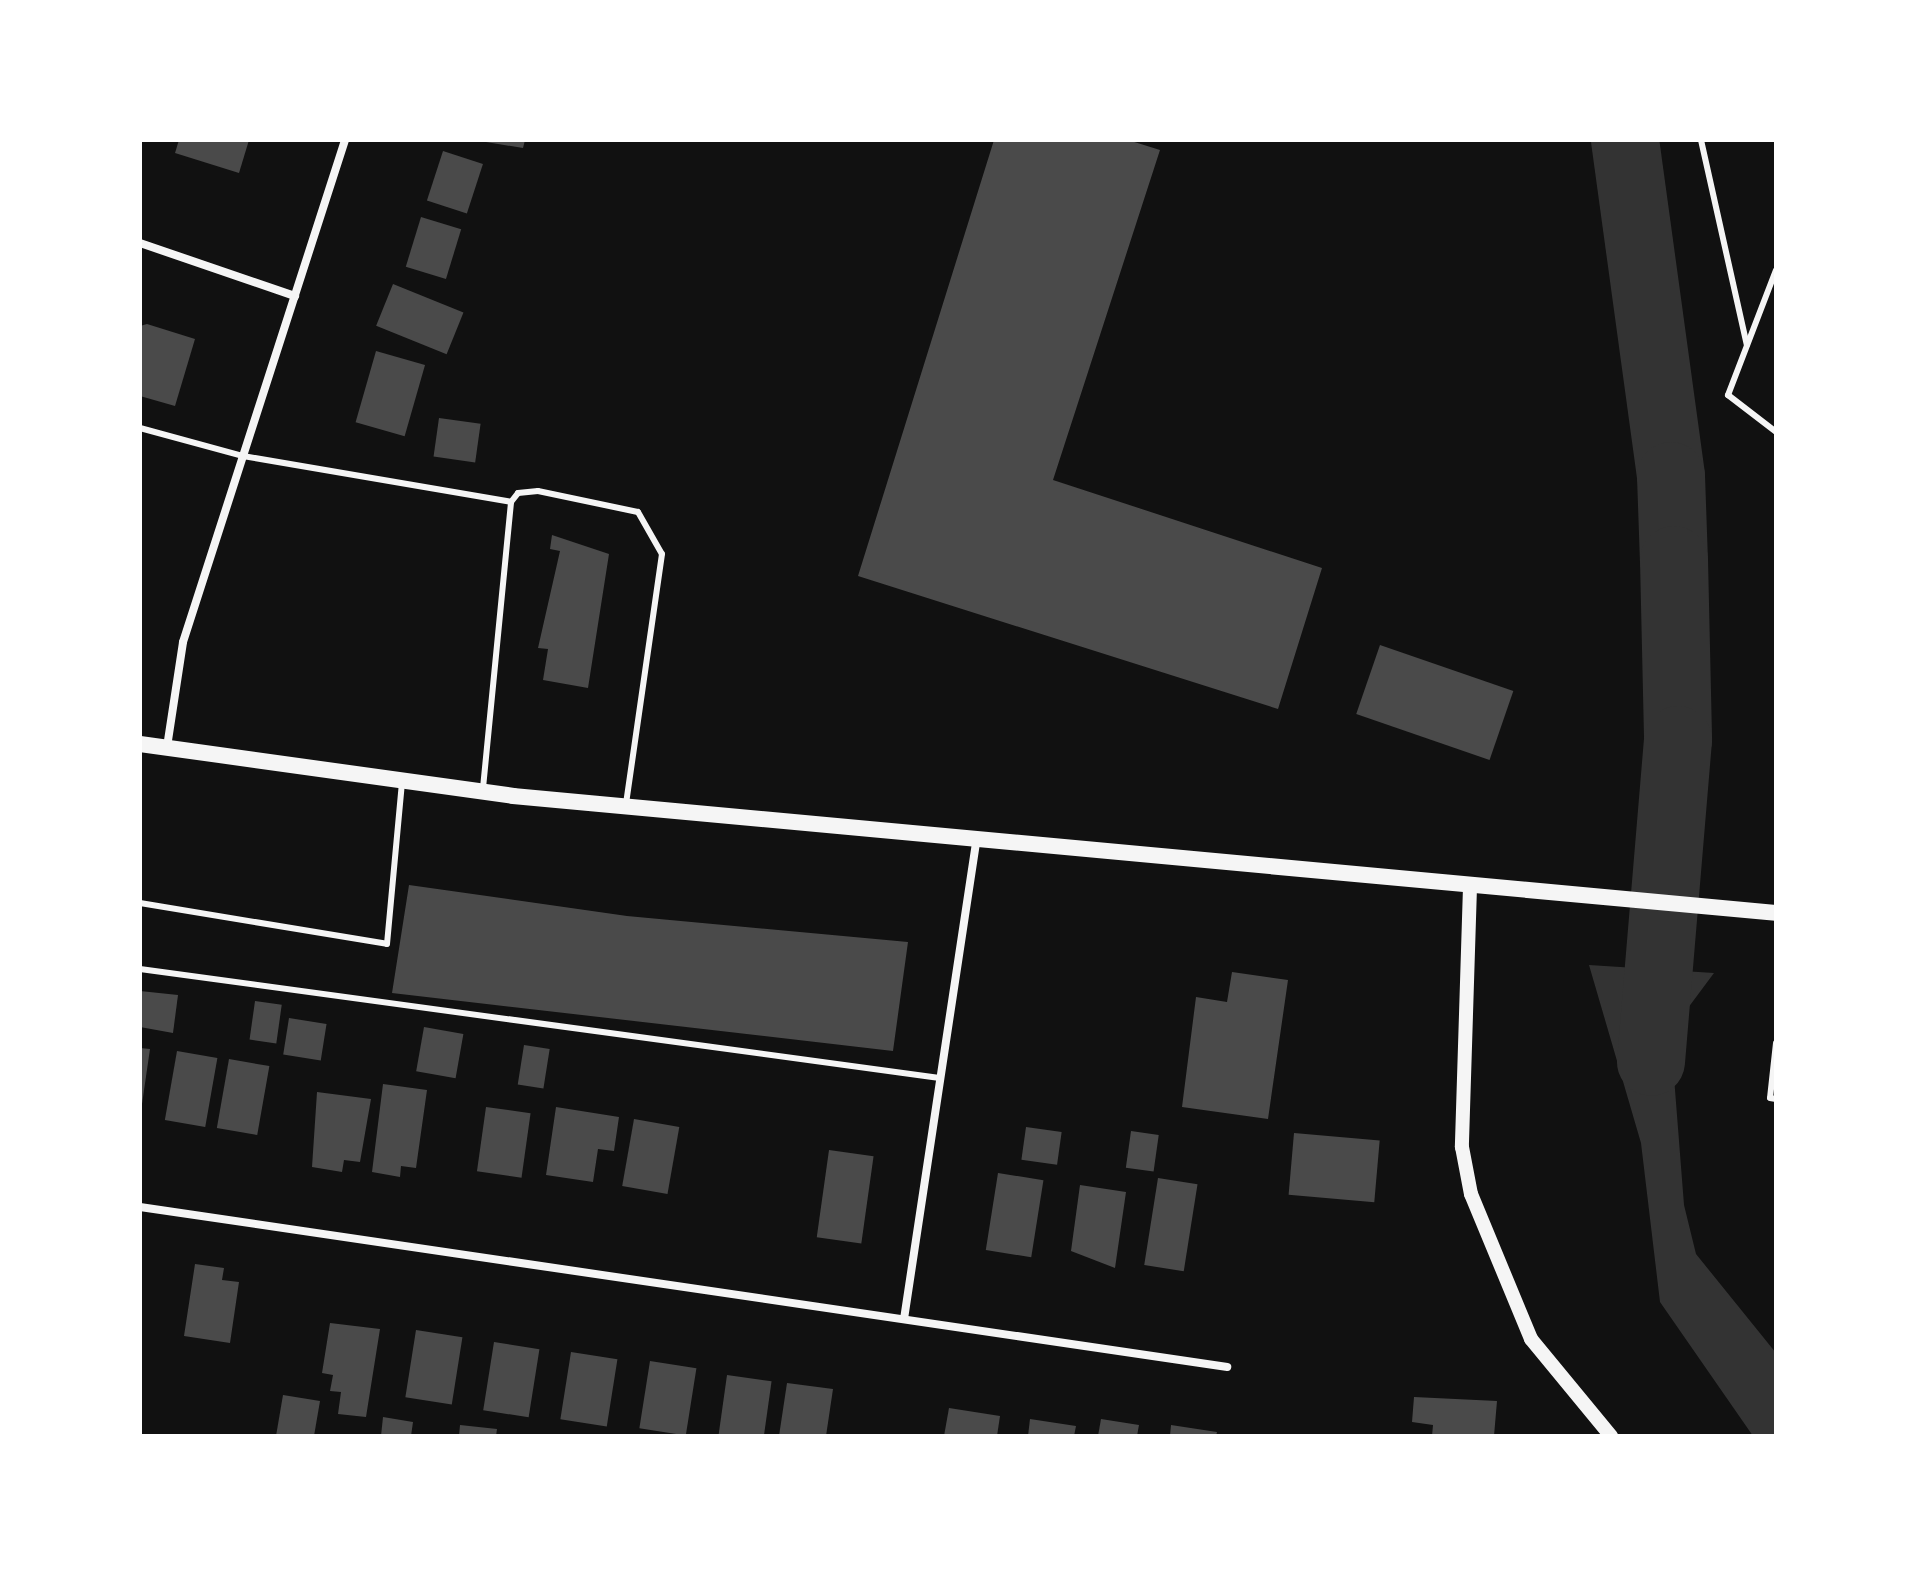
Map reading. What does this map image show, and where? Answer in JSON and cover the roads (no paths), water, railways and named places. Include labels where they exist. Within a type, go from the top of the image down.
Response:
[{"type":"main road","points":[[140,744],[483,792],[626,807],[976,843],[1776,913]]},
{"type":"street","points":[[167,747],[183,642],[345,140]]},
{"type":"street","points":[[140,243],[295,296]]},
{"type":"street","points":[[904,1319],[976,843]]},
{"type":"street","points":[[1470,887],[1462,1147],[1471,1194],[1531,1339],[1611,1436]]},
{"type":"street","points":[[140,1207],[1227,1367]]},
{"type":"lane","points":[[1701,140],[1747,345]]},
{"type":"lane","points":[[1776,270],[1728,395],[1776,432]]},
{"type":"lane","points":[[140,428],[243,456],[511,502]]},
{"type":"lane","points":[[483,792],[511,502],[518,493],[538,491],[638,512],[655,532],[660,570],[626,807]]},
{"type":"lane","points":[[140,903],[387,944],[402,781]]},
{"type":"lane","points":[[140,969],[940,1078]]},
{"type":"lane","points":[[1776,1043],[1770,1098],[1776,1099]]},
{"type":"waterway","points":[[1625,140],[1671,476],[1674,560],[1678,740],[1651,1062]]}]
